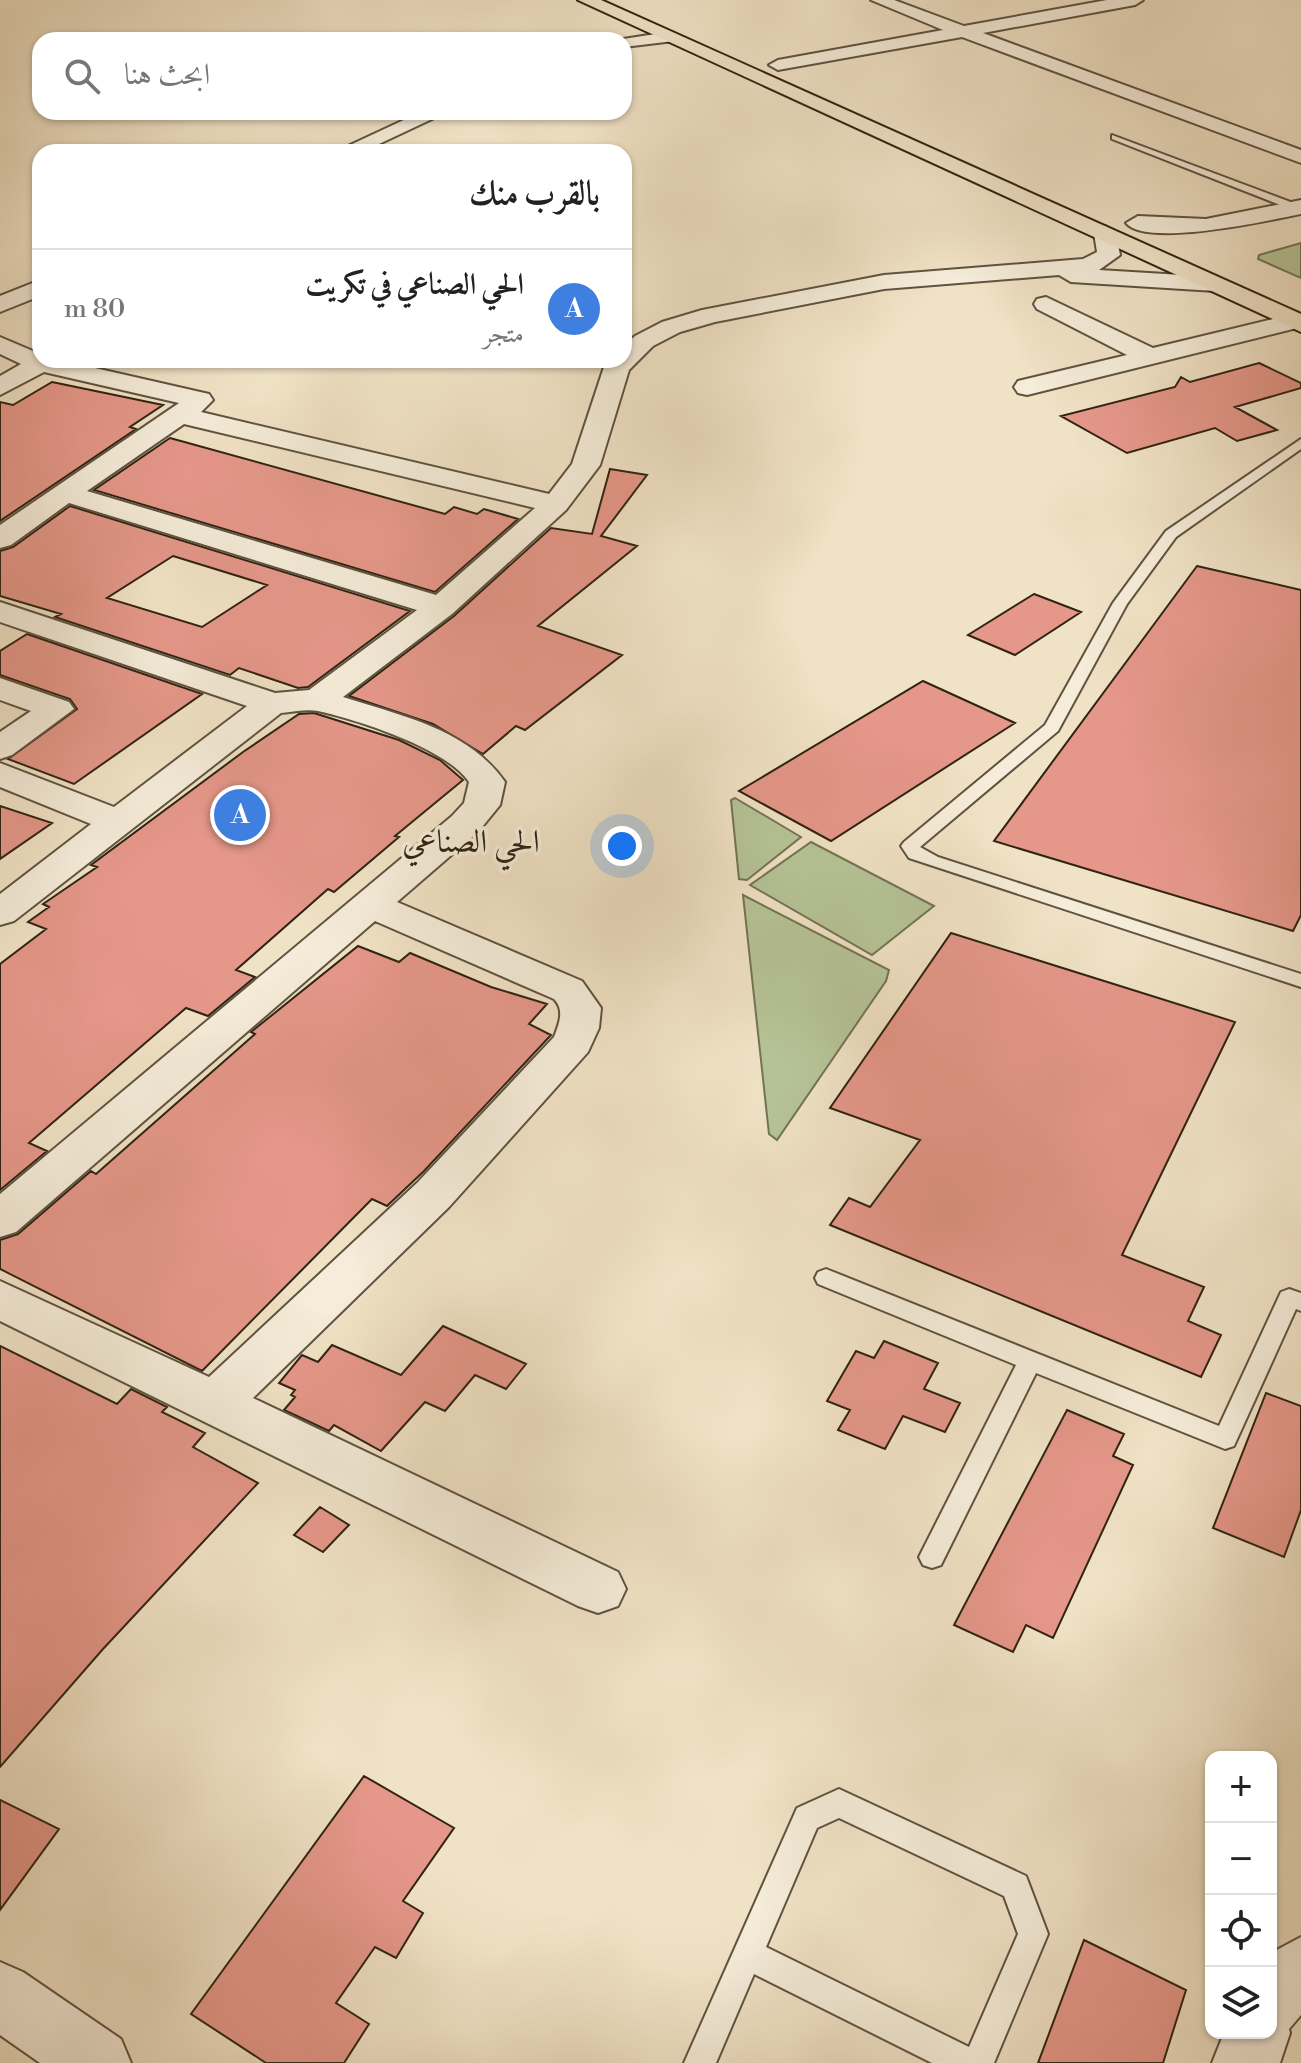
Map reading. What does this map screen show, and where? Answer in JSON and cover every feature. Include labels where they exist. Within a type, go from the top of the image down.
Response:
[{"type":"main road","points":[[587,0],[636,11],[778,65],[922,128]]},
{"type":"main road","points":[[636,11],[668,37],[1105,233],[1297,323]]},
{"type":"main road","points":[[785,90],[821,84]]},
{"type":"main road","points":[[1131,220],[1195,249]]},
{"type":"street","points":[[879,0],[1301,157]]},
{"type":"street","points":[[778,65],[1135,0]]},
{"type":"street","points":[[611,32],[636,11]]},
{"type":"street","points":[[632,41],[668,37]]},
{"type":"street","points":[[363,144],[419,120]]},
{"type":"street","points":[[1131,220],[1206,226],[1300,212]]},
{"type":"street","points":[[1235,243],[1300,212]]},
{"type":"street","points":[[1038,273],[1088,266],[1105,260],[1109,251],[1105,233]]},
{"type":"street","points":[[634,338],[711,315],[857,287],[963,274],[1038,273],[1215,284]]},
{"type":"street","points":[[0,305],[32,291]]},
{"type":"street","points":[[1046,304],[1151,357]]},
{"type":"street","points":[[1027,387],[1297,323]]},
{"type":"street","points":[[0,345],[32,357]]},
{"type":"street","points":[[0,387],[32,368]]},
{"type":"street","points":[[0,539],[200,400],[71,368]]},
{"type":"street","points":[[318,700],[441,607],[556,504],[586,465],[617,368]]},
{"type":"street","points":[[179,415],[556,504]]},
{"type":"street","points":[[65,493],[441,607]]},
{"type":"street","points":[[0,640],[14,615],[272,703],[318,700],[460,754],[474,763],[487,782],[482,805],[465,824],[0,1220]]},
{"type":"street","points":[[0,688],[57,709],[0,748]]},
{"type":"street","points":[[0,913],[115,821],[272,703]]},
{"type":"street","points":[[0,774],[115,821]]},
{"type":"street","points":[[214,1404],[433,1195],[573,1042],[583,1014],[578,997],[568,990],[370,905]]},
{"type":"street","points":[[0,1299],[598,1589]]},
{"type":"street","points":[[1277,1996],[1301,1970]]},
{"type":"street","points":[[0,1995],[97,2063]]},
{"type":"street","points":[[1246,2063],[1255,2039]]},
{"type":"lane","points":[[1115,137],[1300,212]]},
{"type":"lane","points":[[1301,443],[1171,534],[1120,603],[1052,728],[910,846],[915,854],[932,861],[1301,981]]},
{"type":"lane","points":[[826,1278],[1225,1439],[1289,1298],[1301,1302]]},
{"type":"lane","points":[[932,1557],[1030,1360]]},
{"type":"lane","points":[[700,2063],[807,1818],[839,1803],[1015,1886],[1033,1934],[978,2063]]},
{"type":"lane","points":[[747,1954],[966,2063]]},
{"type":"green space","points":[[1301,243],[1301,278],[1258,259],[1259,255]]},
{"type":"green space","points":[[735,798],[801,837],[747,880],[739,879],[731,800]]},
{"type":"green space","points":[[811,842],[934,906],[872,955],[750,885]]},
{"type":"green space","points":[[743,895],[889,970],[886,981],[777,1140],[769,1134]]},
{"type":"building","points":[[1259,363],[1301,383],[1301,388],[1235,407],[1277,430],[1237,441],[1215,428],[1127,453],[1061,416],[1175,387],[1181,377],[1190,382]]},
{"type":"building","points":[[52,382],[163,405],[130,427],[136,429],[0,521],[0,402],[13,405]]},
{"type":"building","points":[[170,438],[445,514],[454,507],[477,514],[484,509],[518,519],[435,592],[94,490]]},
{"type":"building","points":[[610,469],[647,475],[601,536],[637,546],[538,626],[622,655],[525,730],[516,726],[483,754],[433,724],[349,696],[454,616],[551,528],[592,534]]},
{"type":"building","points":[[70,506],[410,611],[308,687],[298,688],[239,668],[230,675],[55,617],[61,614],[0,596],[0,551],[13,547]],"holes":[[[173,556],[267,585],[202,627],[107,598]]]},
{"type":"building","points":[[1197,566],[1301,590],[1301,915],[1293,931],[994,841]]},
{"type":"building","points":[[1034,594],[1081,612],[1015,655],[968,635]]},
{"type":"building","points":[[27,634],[202,694],[74,784],[8,759],[77,709],[70,699],[0,675],[0,651]]},
{"type":"building","points":[[923,681],[1015,723],[831,841],[739,791]]},
{"type":"building","points":[[314,713],[399,740],[440,760],[463,780],[334,892],[328,889],[236,970],[255,977],[208,1016],[186,1008],[29,1143],[47,1151],[0,1190],[0,964],[46,929],[28,922],[49,907],[43,904],[97,867],[91,865],[243,752],[299,714]]},
{"type":"building","points":[[0,806],[52,823],[0,859]]},
{"type":"building","points":[[951,933],[1235,1022],[1122,1255],[1204,1287],[1188,1321],[1221,1335],[1201,1377],[830,1225],[849,1198],[870,1207],[920,1140],[830,1108]]},
{"type":"building","points":[[358,946],[399,962],[410,953],[491,987],[547,1004],[529,1024],[551,1035],[424,1171],[387,1206],[372,1199],[202,1371],[0,1269],[0,1240],[18,1234],[91,1171],[96,1174],[255,1034],[251,1032]]},
{"type":"building","points":[[443,1326],[526,1364],[506,1389],[475,1375],[445,1411],[425,1402],[381,1451],[334,1425],[329,1431],[284,1410],[295,1397],[291,1395],[295,1390],[279,1383],[302,1355],[318,1362],[332,1345],[401,1375]]},
{"type":"building","points":[[884,1341],[938,1363],[924,1389],[960,1403],[945,1432],[903,1416],[885,1449],[838,1430],[850,1410],[827,1401],[856,1351],[874,1358]]},
{"type":"building","points":[[0,1346],[117,1404],[131,1389],[167,1407],[162,1412],[205,1433],[193,1447],[258,1483],[103,1649],[0,1767]]},
{"type":"building","points":[[1266,1393],[1301,1406],[1301,1510],[1284,1557],[1213,1528]]},
{"type":"building","points":[[1067,1410],[1124,1434],[1113,1456],[1133,1465],[1053,1638],[1026,1625],[1013,1652],[954,1625]]},
{"type":"building","points":[[320,1507],[349,1525],[323,1552],[294,1535]]},
{"type":"building","points":[[364,1776],[454,1828],[403,1901],[423,1913],[396,1958],[375,1947],[336,2003],[369,2024],[344,2063],[266,2063],[191,2014]]},
{"type":"building","points":[[0,1800],[59,1829],[0,1910]]},
{"type":"building","points":[[1084,1940],[1186,1990],[1163,2063],[1038,2063]]},
{"type":"place","name":"الحي الصناعي في تكريت","points":[[240,815]]},
{"type":"district","name":"الحي الصناعي","points":[[471,841]]}]
